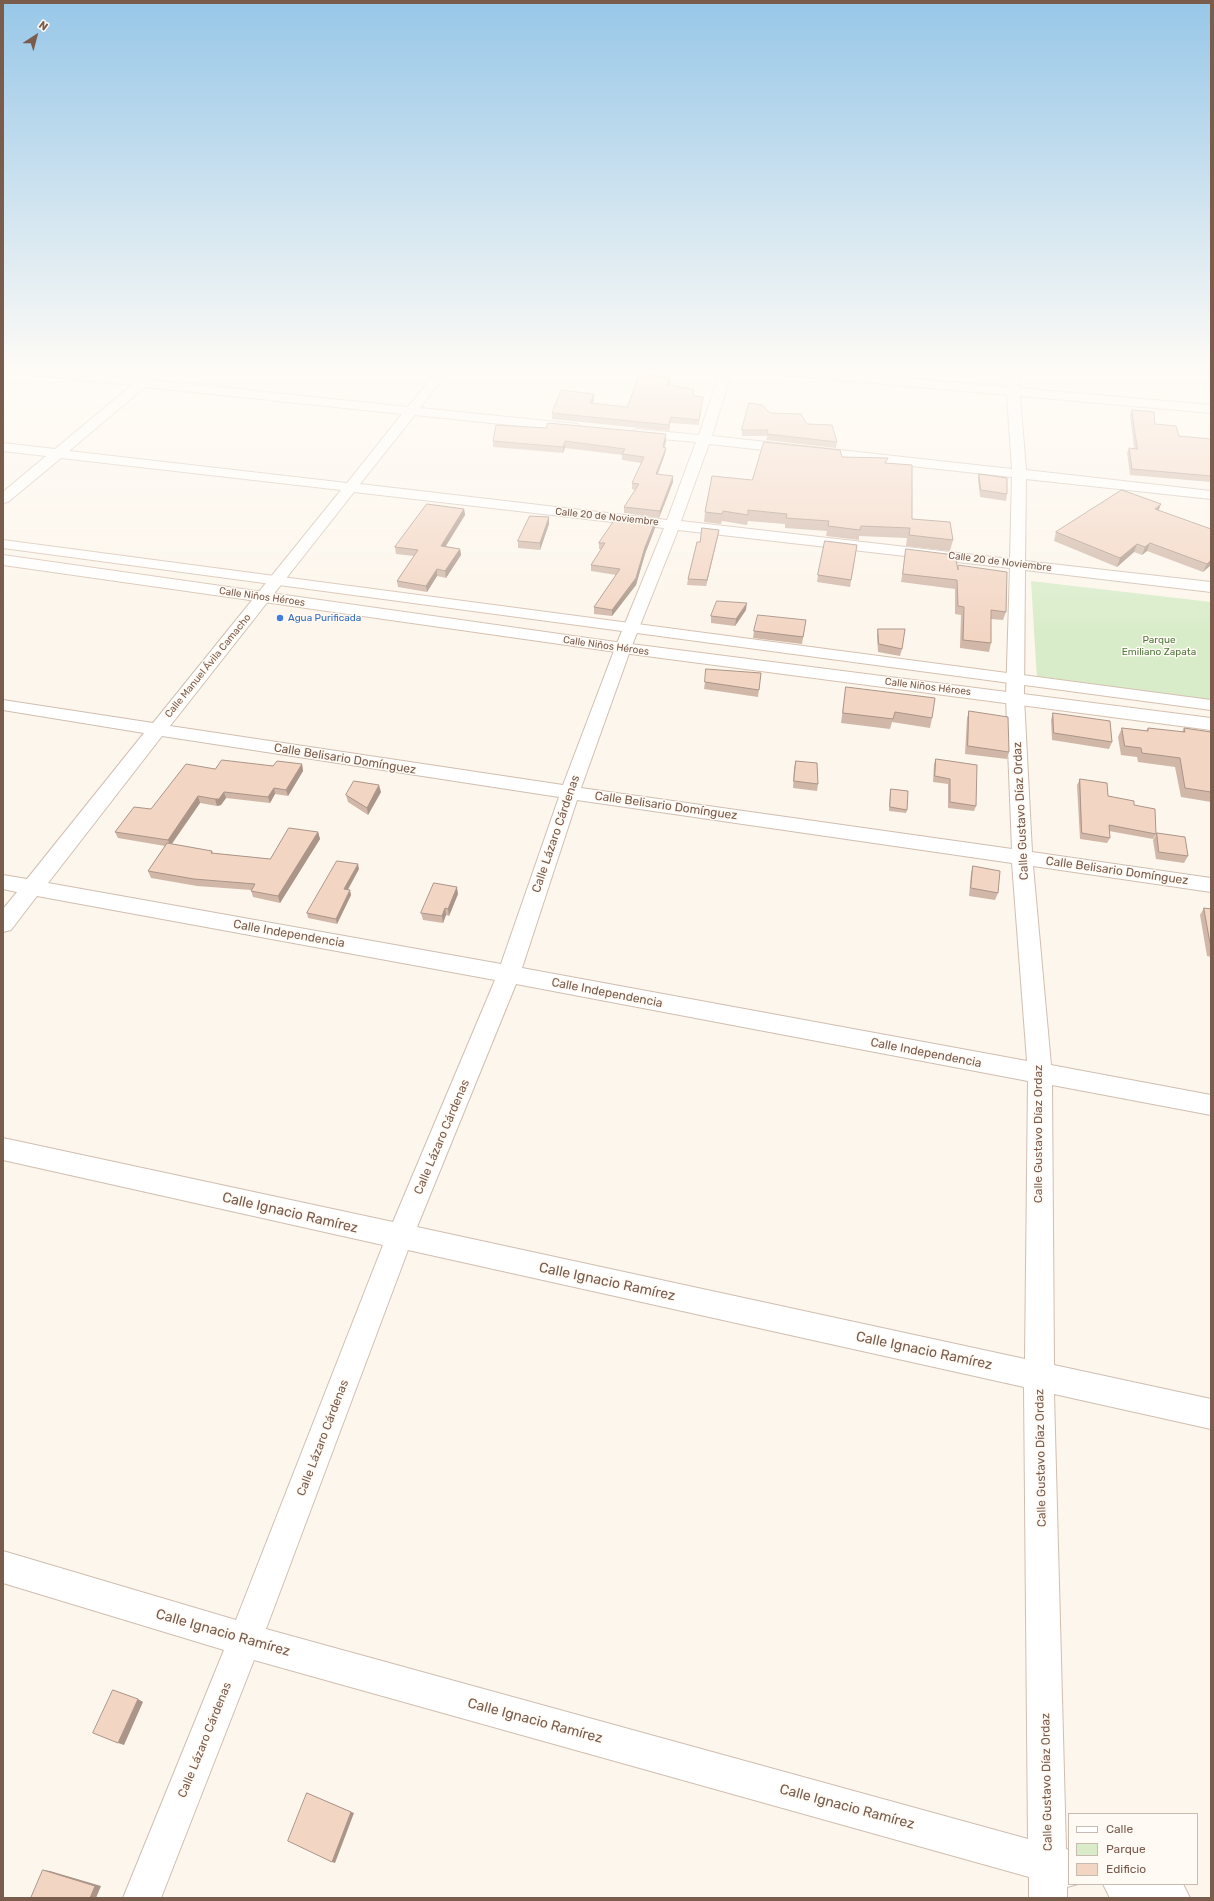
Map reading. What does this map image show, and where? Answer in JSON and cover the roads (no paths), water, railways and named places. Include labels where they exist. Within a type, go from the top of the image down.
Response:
[{"type":"street","points":[[3,499],[51,460]]},
{"type":"street","name":"Calle 20 de Noviembre","points":[[107,460],[1211,587]]},
{"type":"street","name":"Calle Manuel Ávila Camacho","points":[[3,924],[373,460]]},
{"type":"street","name":"Calle Lázaro Cárdenas","points":[[142,1898],[245,1640],[400,1237],[509,974],[570,792],[627,638],[673,524],[696,460]]},
{"type":"street","points":[[885,460],[1211,495]]},
{"type":"street","name":"Calle Gustavo Díaz Ordaz","points":[[1018,460],[1019,475],[1015,688],[1022,857],[1040,1074],[1039,1376],[1059,1866],[1048,1898]]},
{"type":"street","name":"Calle Niños Héroes","points":[[3,544],[276,581],[627,638],[1015,688],[1211,724]]},
{"type":"street","name":"Calle Niños Héroes","points":[[3,560],[263,598],[627,638],[1015,688],[1211,705]]},
{"type":"street","name":"Calle Belisario Domínguez","points":[[3,705],[157,730],[570,792],[1211,885]]},
{"type":"street","name":"Calle Independencia","points":[[3,882],[509,974],[1211,1105]]},
{"type":"street","name":"Calle Ignacio Ramírez","points":[[3,1149],[1211,1414]]},
{"type":"street","name":"Calle Ignacio Ramírez","points":[[3,1567],[245,1640],[1059,1866]]},
{"type":"street","points":[[1126,1885],[1171,1898]]},
{"type":"place","name":"Agua Purificada","points":[[280,618]]},
{"type":"park label","name":"Parque Emiliano Zapata","points":[[1159,646]]}]
